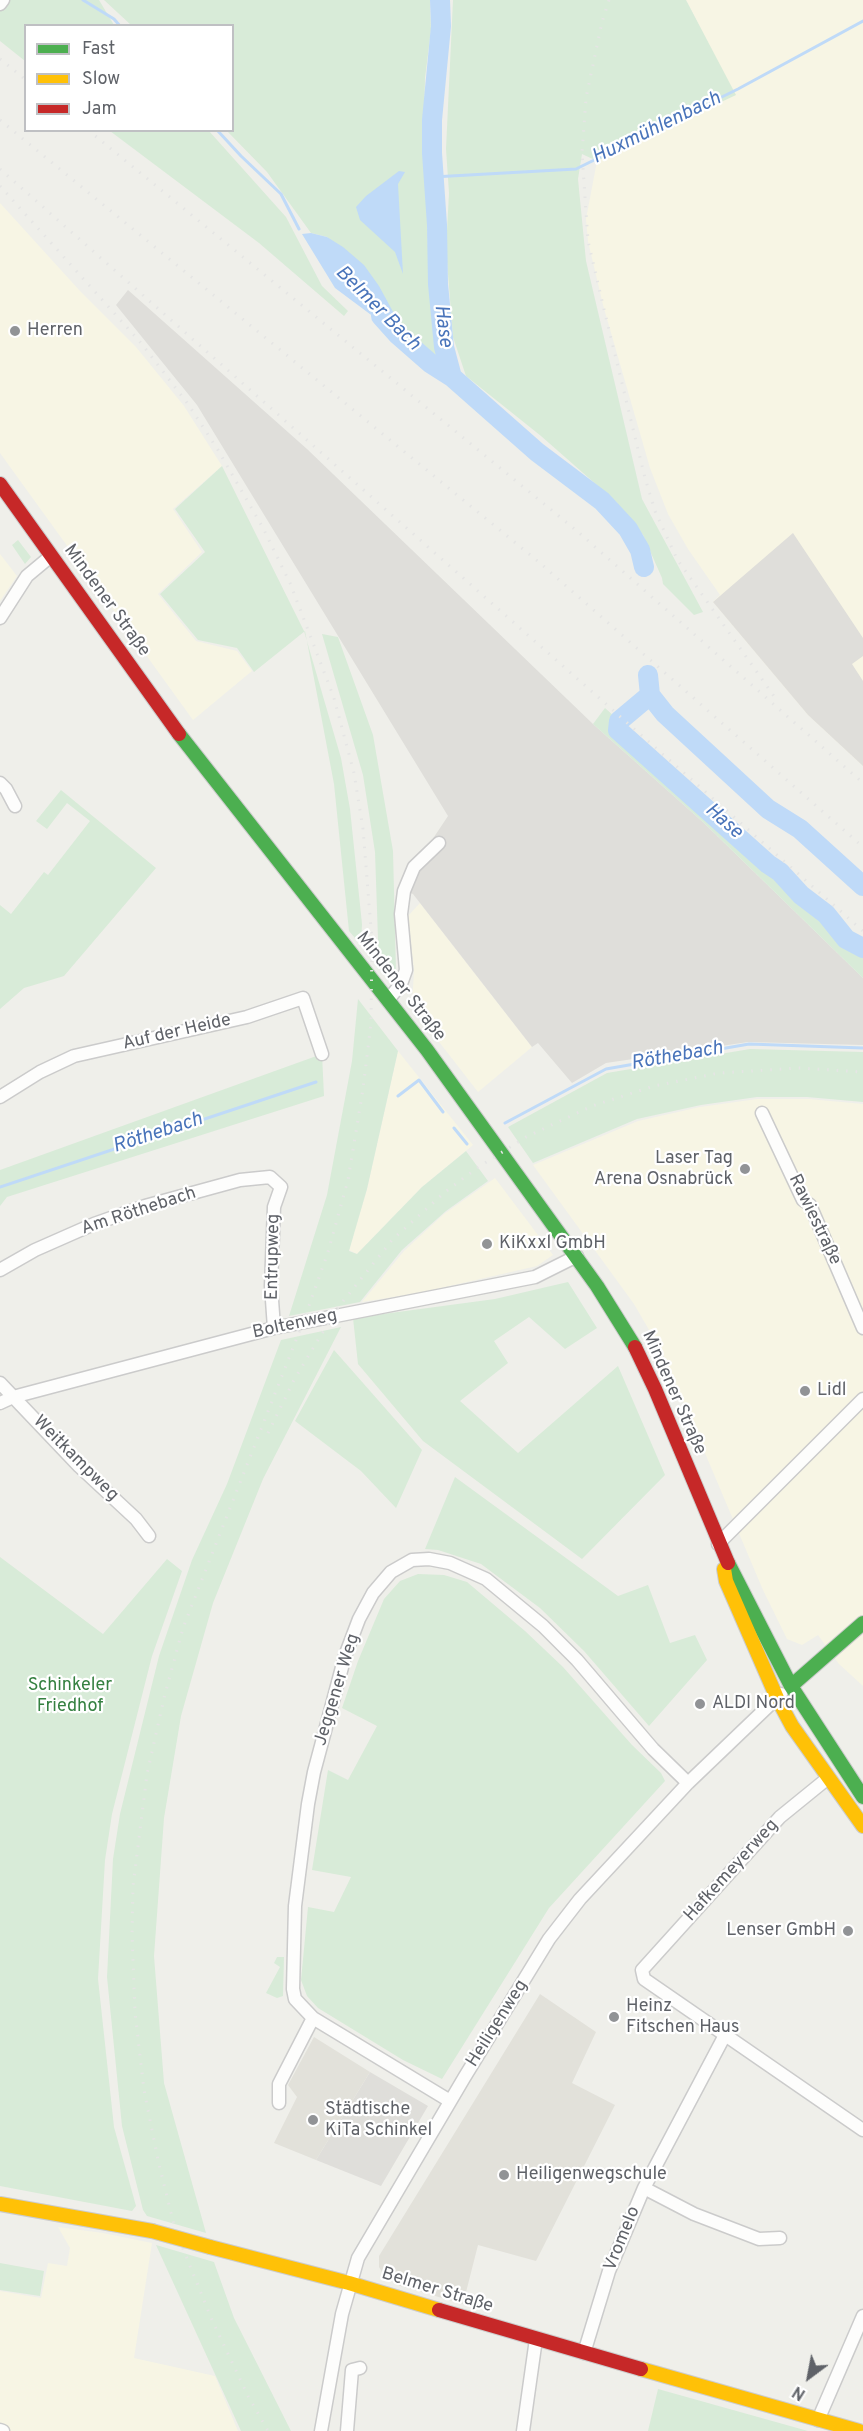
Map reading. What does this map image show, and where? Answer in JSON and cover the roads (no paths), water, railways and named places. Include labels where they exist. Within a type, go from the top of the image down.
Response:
[{"type":"main road","name":"Mindener Straße","points":[[0,484],[178,733],[466,1102],[577,1256],[638,1352],[656,1389],[718,1544],[791,1686],[863,1798]]},
{"type":"main road","name":"Mindener Straße","points":[[718,1544],[726,1581],[777,1698],[792,1726],[863,1826]]},
{"type":"main road","points":[[791,1686],[863,1623]]},
{"type":"main road","name":"Belmer Straße","points":[[0,2204],[152,2231],[349,2283],[859,2431]]},
{"type":"street","points":[[0,4],[3,0]]},
{"type":"street","points":[[0,618],[27,576],[51,556]]},
{"type":"street","points":[[0,783],[15,806]]},
{"type":"street","points":[[388,1000],[401,984],[406,970],[401,914],[404,891],[414,867],[439,843]]},
{"type":"street","name":"Auf der Heide","points":[[0,1097],[40,1071],[74,1056],[247,1017],[303,998],[322,1054]]},
{"type":"street","name":"Rawiestraße","points":[[762,1113],[803,1200],[810,1204],[863,1328]]},
{"type":"street","name":"Am Röthebach","points":[[0,1270],[35,1250],[94,1224],[145,1206],[240,1180],[270,1177],[281,1187]]},
{"type":"street","name":"Entrupweg","points":[[274,1328],[271,1286],[274,1207],[281,1187]]},
{"type":"street","name":"Boltenweg","points":[[0,1402],[274,1328],[535,1277],[577,1256]]},
{"type":"street","name":"Weitkampweg","points":[[0,1383],[79,1466],[136,1519],[149,1536]]},
{"type":"street","points":[[718,1544],[863,1399]]},
{"type":"street","name":"Jeggener Weg","points":[[450,2101],[313,2018],[295,1999],[292,1978],[295,1906],[308,1804],[345,1656],[359,1619],[373,1593],[391,1572],[412,1560],[429,1559],[460,1566],[486,1579],[543,1626],[577,1660],[653,1749],[688,1783]]},
{"type":"street","name":"Heiligenweg","points":[[321,2431],[349,2283],[358,2258],[450,2101],[555,1931],[601,1875],[688,1783],[791,1686]]},
{"type":"street","name":"Hafkemeyerweg","points":[[725,2035],[644,1979],[642,1970],[780,1817],[828,1778]]},
{"type":"street","points":[[839,1792],[854,1799],[863,1798]]},
{"type":"street","points":[[279,2103],[279,2084],[313,2018]]},
{"type":"street","points":[[725,2035],[863,2130]]},
{"type":"street","name":"Vromelo","points":[[584,2353],[609,2271],[644,2188],[725,2035]]},
{"type":"street","points":[[644,2188],[694,2214],[759,2240],[780,2238]]},
{"type":"street","points":[[818,2420],[863,2316]]},
{"type":"street","points":[[523,2431],[536,2339]]},
{"type":"street","points":[[347,2431],[352,2370],[360,2368]]},
{"type":"water","points":[[399,171],[405,172],[398,184],[403,274],[395,252],[360,220],[356,207],[366,196]]},
{"type":"water","points":[[311,233],[327,237],[364,265],[379,286],[397,319],[398,335],[335,288],[302,234]]},
{"type":"waterway","name":"Belmer Bach","points":[[83,0],[118,24]]},
{"type":"waterway","name":"Hase","points":[[440,0],[441,26],[432,120],[432,153],[438,284],[444,347],[452,377],[537,452],[602,501],[628,529],[640,550],[644,567]]},
{"type":"waterway","name":"Huxmühlenbach","points":[[433,177],[576,169],[738,89],[863,21]]},
{"type":"waterway","name":"Belmer Bach","points":[[219,132],[281,194],[299,229]]},
{"type":"waterway","name":"Belmer Bach","points":[[381,316],[398,335],[430,363],[452,377]]},
{"type":"waterway","name":"Hase","points":[[648,675],[650,695],[665,714],[768,809],[800,829],[863,886]]},
{"type":"waterway","name":"Hase","points":[[650,695],[619,721],[618,730],[768,864],[780,872],[801,895],[826,914],[846,939],[863,948]]},
{"type":"waterway","name":"Röthebach","points":[[505,1123],[606,1069],[749,1044],[863,1048]]},
{"type":"waterway","name":"Röthebach","points":[[398,1096],[419,1080],[443,1112]]},
{"type":"waterway","name":"Röthebach","points":[[0,1187],[316,1082]]},
{"type":"waterway","name":"Röthebach","points":[[454,1128],[467,1144]]},
{"type":"railway","points":[[609,0],[586,98],[582,153],[588,241],[603,305],[655,511],[677,559],[776,699]]},
{"type":"railway","points":[[0,59],[24,78]]},
{"type":"railway","points":[[0,120],[540,563],[863,847]]},
{"type":"railway","points":[[90,132],[577,531],[863,783]]},
{"type":"railway","points":[[0,169],[863,931]]},
{"type":"railway","points":[[0,186],[141,343],[188,404],[218,450],[263,528],[290,583],[334,698],[354,773],[363,829],[372,941],[371,1023],[348,1180],[328,1252],[305,1317],[183,1628],[147,1774],[133,1886],[135,2013],[144,2090],[175,2229],[212,2320],[248,2396],[268,2431]]},
{"type":"railway","points":[[268,1433],[294,1380],[336,1310],[393,1239],[445,1192],[477,1168],[526,1137],[592,1106],[654,1086],[719,1073],[799,1068],[863,1072]]},
{"type":"place","name":"Herren","points":[[15,331]]},
{"type":"place","name":"Laser Tag Arena Osnabrück","points":[[745,1169]]},
{"type":"place","name":"KiKxxl GmbH","points":[[487,1244]]},
{"type":"place","name":"Lidl","points":[[805,1391]]},
{"type":"place","name":"ALDI Nord","points":[[700,1704]]},
{"type":"place","name":"Lenser GmbH","points":[[848,1931]]},
{"type":"place","name":"Heinz Fitschen Haus","points":[[614,2017]]},
{"type":"place","name":"Städtische KiTa Schinkel","points":[[313,2120]]},
{"type":"place","name":"Heiligenwegschule","points":[[504,2175]]},
{"type":"park label","name":"Schinkeler Friedhof","points":[[70,1696]]}]
